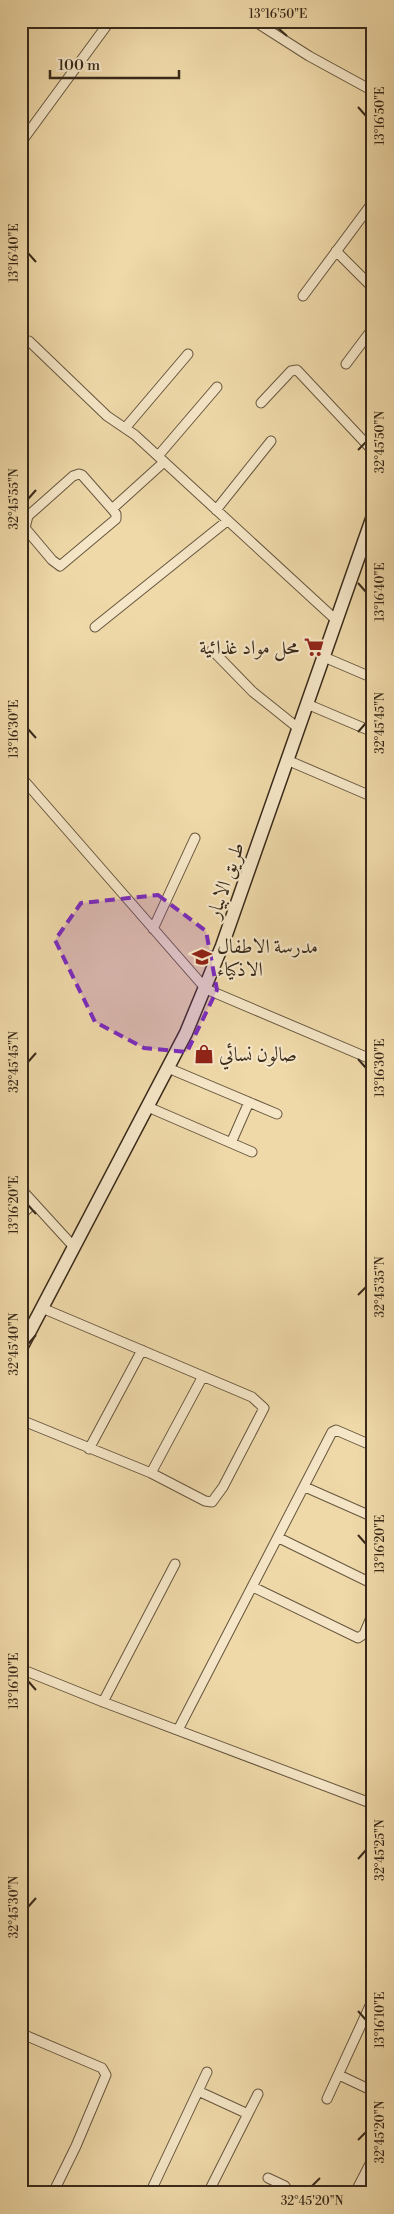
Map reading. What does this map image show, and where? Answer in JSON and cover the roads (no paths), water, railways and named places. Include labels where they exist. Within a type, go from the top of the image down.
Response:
[{"type":"main road","name":"طريق الابيار","points":[[21,1348],[148,1107],[206,989],[373,516]]},
{"type":"street","points":[[22,141],[110,21]]},
{"type":"street","points":[[254,21],[309,56],[373,91]]},
{"type":"street","points":[[303,296],[370,206]]},
{"type":"street","points":[[336,251],[373,288]]},
{"type":"street","points":[[346,364],[373,328]]},
{"type":"street","points":[[29,341],[107,416],[126,427],[336,620]]},
{"type":"street","points":[[126,427],[188,354]]},
{"type":"street","points":[[261,403],[291,371],[297,370],[373,451]]},
{"type":"street","points":[[112,509],[161,459],[217,387]]},
{"type":"street","points":[[216,510],[271,441]]},
{"type":"street","points":[[76,474],[82,475],[112,509],[116,514],[111,524],[60,566],[52,560],[25,528],[28,516],[76,474]]},
{"type":"street","points":[[95,627],[227,521]]},
{"type":"street","points":[[212,650],[253,692],[298,728]]},
{"type":"street","points":[[324,657],[373,678]]},
{"type":"street","points":[[307,704],[373,732]]},
{"type":"street","points":[[287,760],[373,797]]},
{"type":"street","points":[[21,777],[206,989],[373,1060]]},
{"type":"street","points":[[153,928],[195,838]]},
{"type":"street","points":[[168,1068],[277,1114]]},
{"type":"street","points":[[231,1143],[249,1102]]},
{"type":"street","points":[[148,1107],[252,1152]]},
{"type":"street","points":[[21,1189],[74,1247]]},
{"type":"street","points":[[21,1215],[34,1203]]},
{"type":"street","points":[[21,1420],[89,1449],[151,1472],[205,1501],[212,1502],[223,1487],[264,1408],[252,1397],[42,1308]]},
{"type":"street","points":[[89,1449],[142,1350]]},
{"type":"street","points":[[151,1472],[203,1376]]},
{"type":"street","points":[[178,1730],[279,1538],[333,1430],[373,1446]]},
{"type":"street","points":[[305,1487],[373,1517]]},
{"type":"street","points":[[279,1538],[373,1584]]},
{"type":"street","points":[[103,1702],[175,1564]]},
{"type":"street","points":[[253,1587],[358,1638],[364,1634],[373,1614]]},
{"type":"street","points":[[21,1668],[103,1702],[373,1804]]},
{"type":"street","points":[[327,2099],[373,1998]]},
{"type":"street","points":[[27,2036],[102,2068],[106,2074],[76,2146],[53,2193]]},
{"type":"street","points":[[150,2193],[206,2072]]},
{"type":"street","points":[[339,2075],[373,2090]]},
{"type":"street","points":[[198,2091],[248,2114]]},
{"type":"street","points":[[208,2193],[258,2094]]},
{"type":"street","points":[[355,2193],[373,2158]]},
{"type":"street","points":[[268,2178],[285,2186],[288,2193]]},
{"type":"street","points":[[360,2184],[373,2190]]},
{"type":"place","name":"محل مواد غذائية","points":[[314,647]]},
{"type":"place","name":"مدرسة الاطفال الاذكياء","points":[[202,957]]},
{"type":"place","name":"صالون نسائي","points":[[204,1054]]}]
